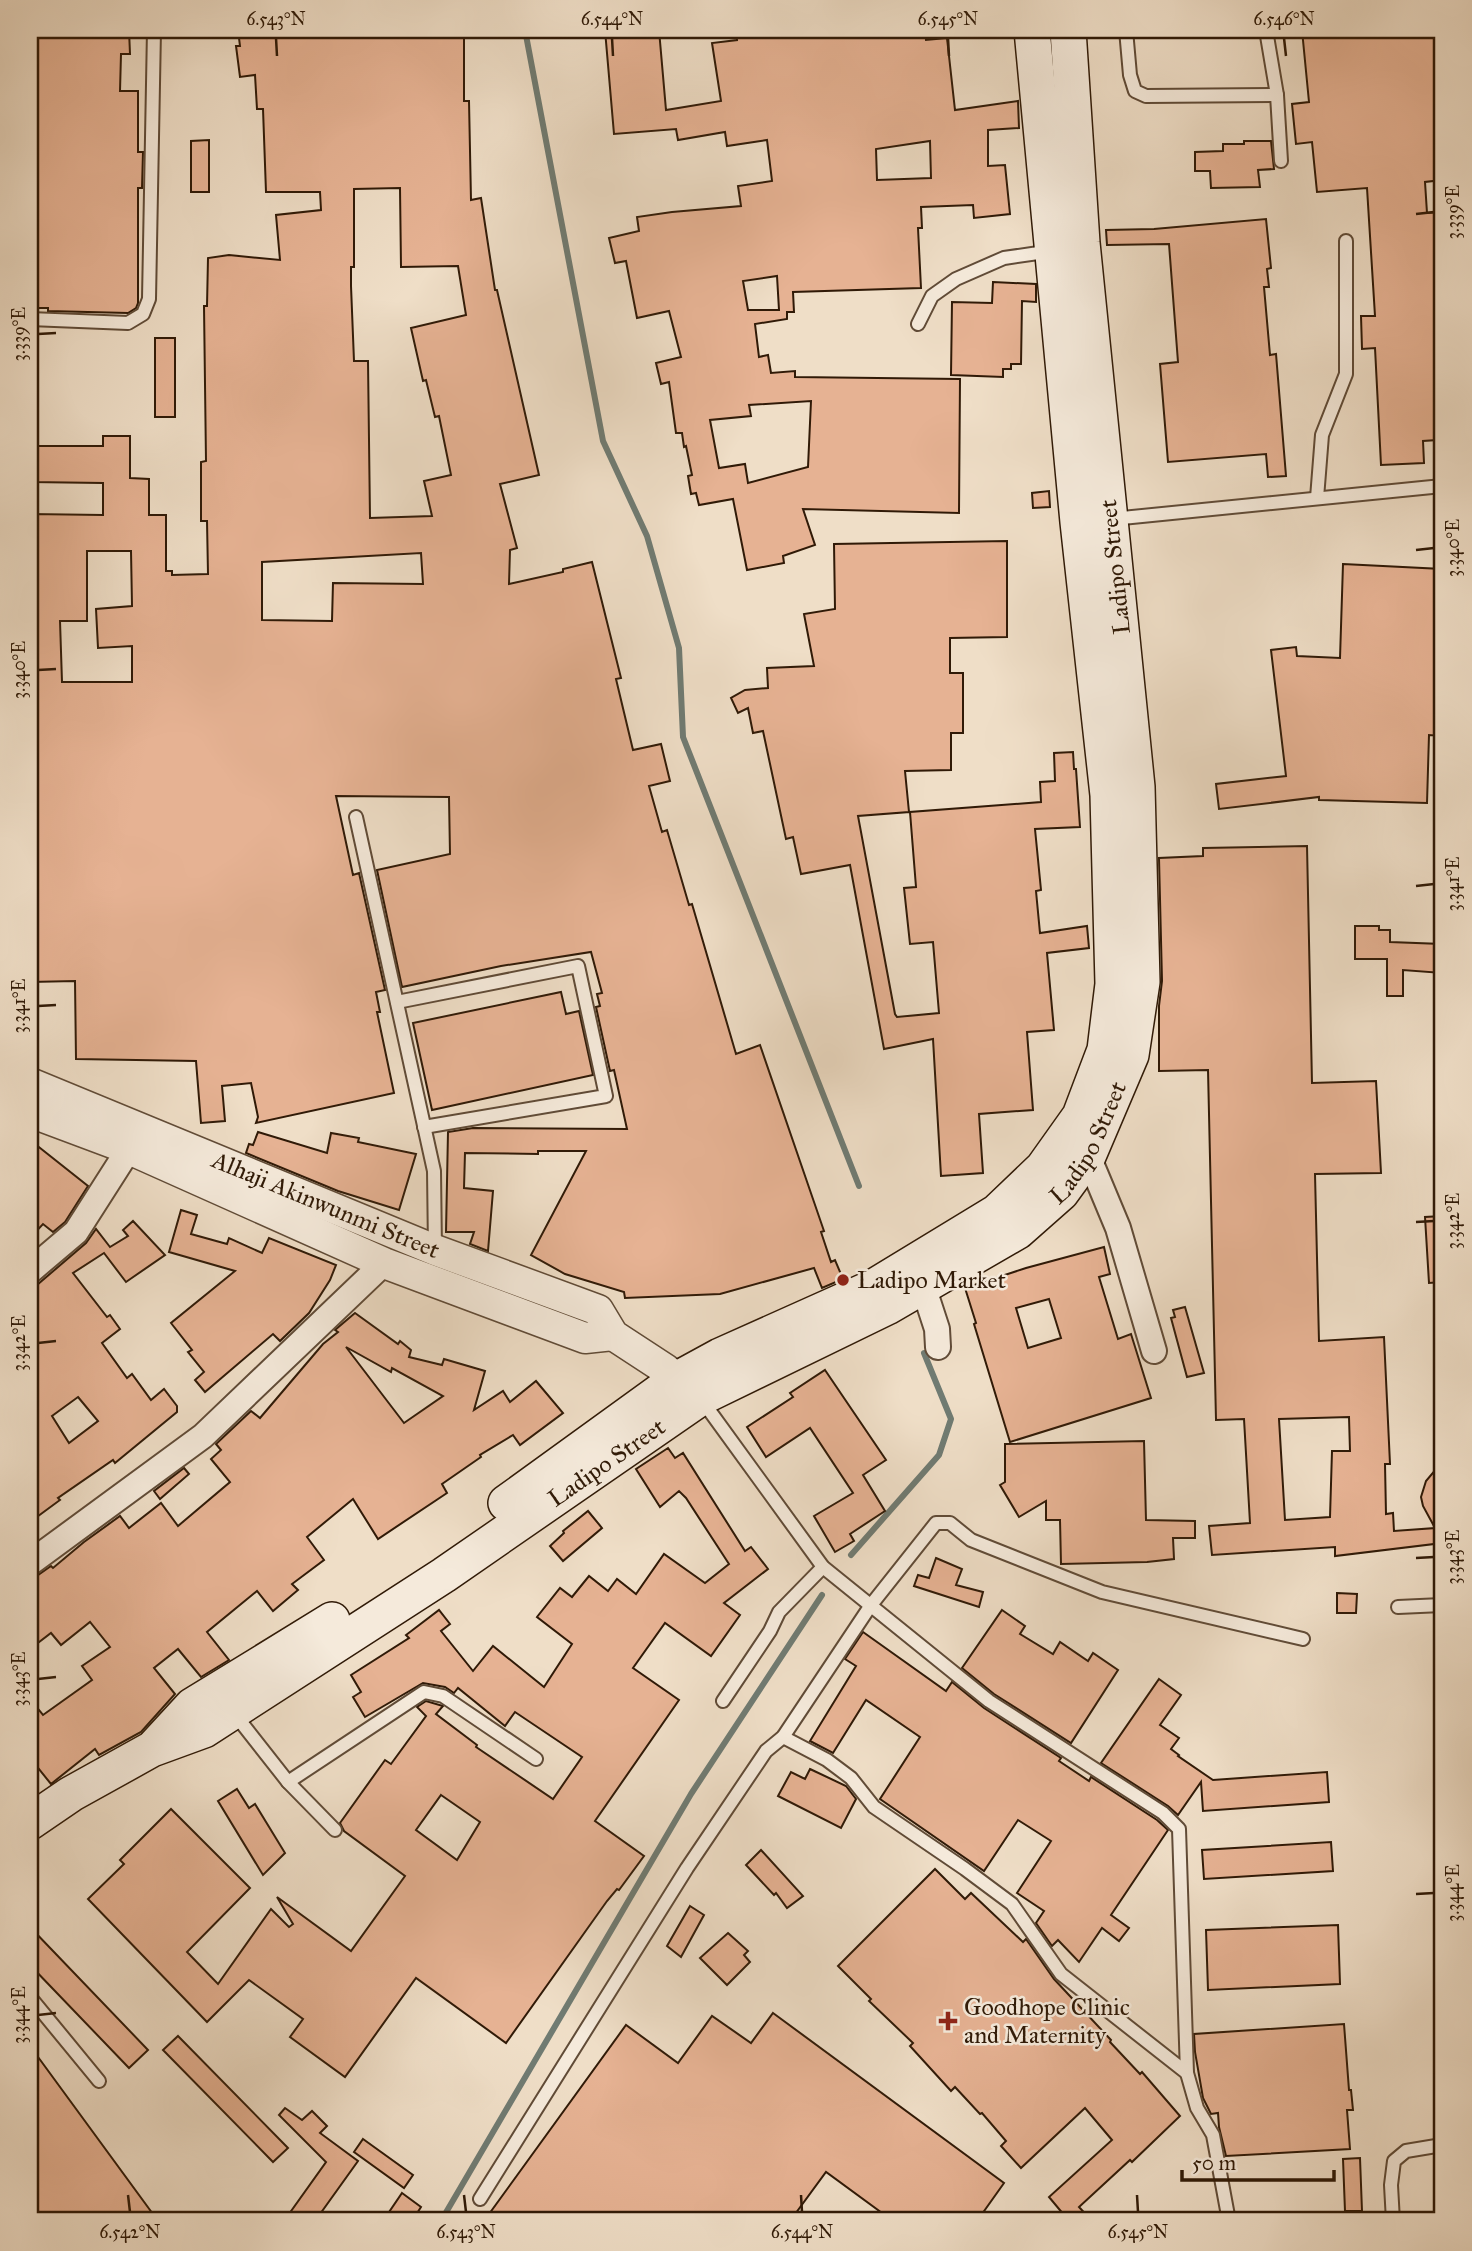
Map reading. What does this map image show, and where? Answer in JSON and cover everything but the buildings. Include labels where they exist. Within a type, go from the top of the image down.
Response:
[{"type":"main road","name":"Ladipo Street","points":[[152,1749],[192,1706],[431,1558],[688,1389],[887,1307],[1018,1231],[1061,1193],[1088,1156],[1131,1055],[1142,982],[1138,787],[1053,251],[1032,30]]},
{"type":"main road","name":"Ladipo Street","points":[[30,1822],[71,1794],[152,1749],[204,1730],[444,1575],[688,1389],[720,1356],[873,1289],[997,1212],[1043,1168],[1080,1116],[1105,1050],[1113,984],[1108,794],[1082,243],[1068,30]]},
{"type":"street","name":"Alhaji Akinwunmi Street","points":[[30,1083],[435,1250],[598,1310],[613,1335],[639,1351],[688,1389]]},
{"type":"street","name":"Alhaji Akinwunmi Street","points":[[30,1112],[129,1149],[384,1263],[585,1338],[613,1335]]},
{"type":"street","points":[[30,1270],[76,1232],[129,1149]]},
{"type":"street","points":[[1088,1156],[1118,1228],[1154,1351]]},
{"type":"street","points":[[30,1563],[204,1436],[384,1263]]},
{"type":"street","points":[[923,1286],[937,1329],[938,1347]]},
{"type":"lane","points":[[30,319],[128,323],[143,314],[149,299],[154,30]]},
{"type":"lane","points":[[1126,30],[1135,91],[1146,96],[1277,95]]},
{"type":"lane","points":[[1266,30],[1277,95],[1281,161]]},
{"type":"lane","points":[[1317,498],[1322,435],[1346,374],[1346,241]]},
{"type":"lane","points":[[918,324],[932,296],[956,279],[1004,258],[1053,251]]},
{"type":"lane","points":[[1094,521],[1442,486]]},
{"type":"lane","points":[[356,817],[434,1171],[435,1250]]},
{"type":"lane","points":[[397,1002],[578,966],[606,1096],[425,1127]]},
{"type":"lane","points":[[688,1389],[823,1567],[989,1701],[1163,1813],[1179,1829],[1187,2073],[1197,2108],[1213,2135],[1229,2221]]},
{"type":"lane","points":[[480,2199],[687,1868],[766,1751],[783,1737],[871,1605],[936,1523],[950,1523],[971,1540],[1102,1592],[1303,1639]]},
{"type":"lane","points":[[723,1702],[770,1631],[779,1612],[823,1567]]},
{"type":"lane","points":[[1398,1607],[1442,1605]]},
{"type":"lane","points":[[289,1782],[424,1692],[443,1696],[536,1759]]},
{"type":"lane","points":[[233,1712],[289,1782],[335,1830]]},
{"type":"lane","points":[[783,1737],[827,1760],[851,1778],[874,1807],[965,1869],[1012,1905],[1061,1975],[1187,2073]]},
{"type":"lane","points":[[30,1997],[99,2081]]},
{"type":"lane","points":[[1393,2221],[1391,2185],[1394,2161],[1406,2151],[1442,2145]]},
{"type":"waterway","points":[[525,30],[603,441],[647,536],[679,648],[683,737],[859,1186]]},
{"type":"waterway","points":[[851,1555],[939,1455],[951,1419],[924,1353]]},
{"type":"waterway","points":[[441,2221],[691,1794],[822,1595]]},
{"type":"place","name":"Ladipo Market","points":[[843,1280]]},
{"type":"place","name":"Goodhope Clinic and Maternity","points":[[948,2021]]}]
